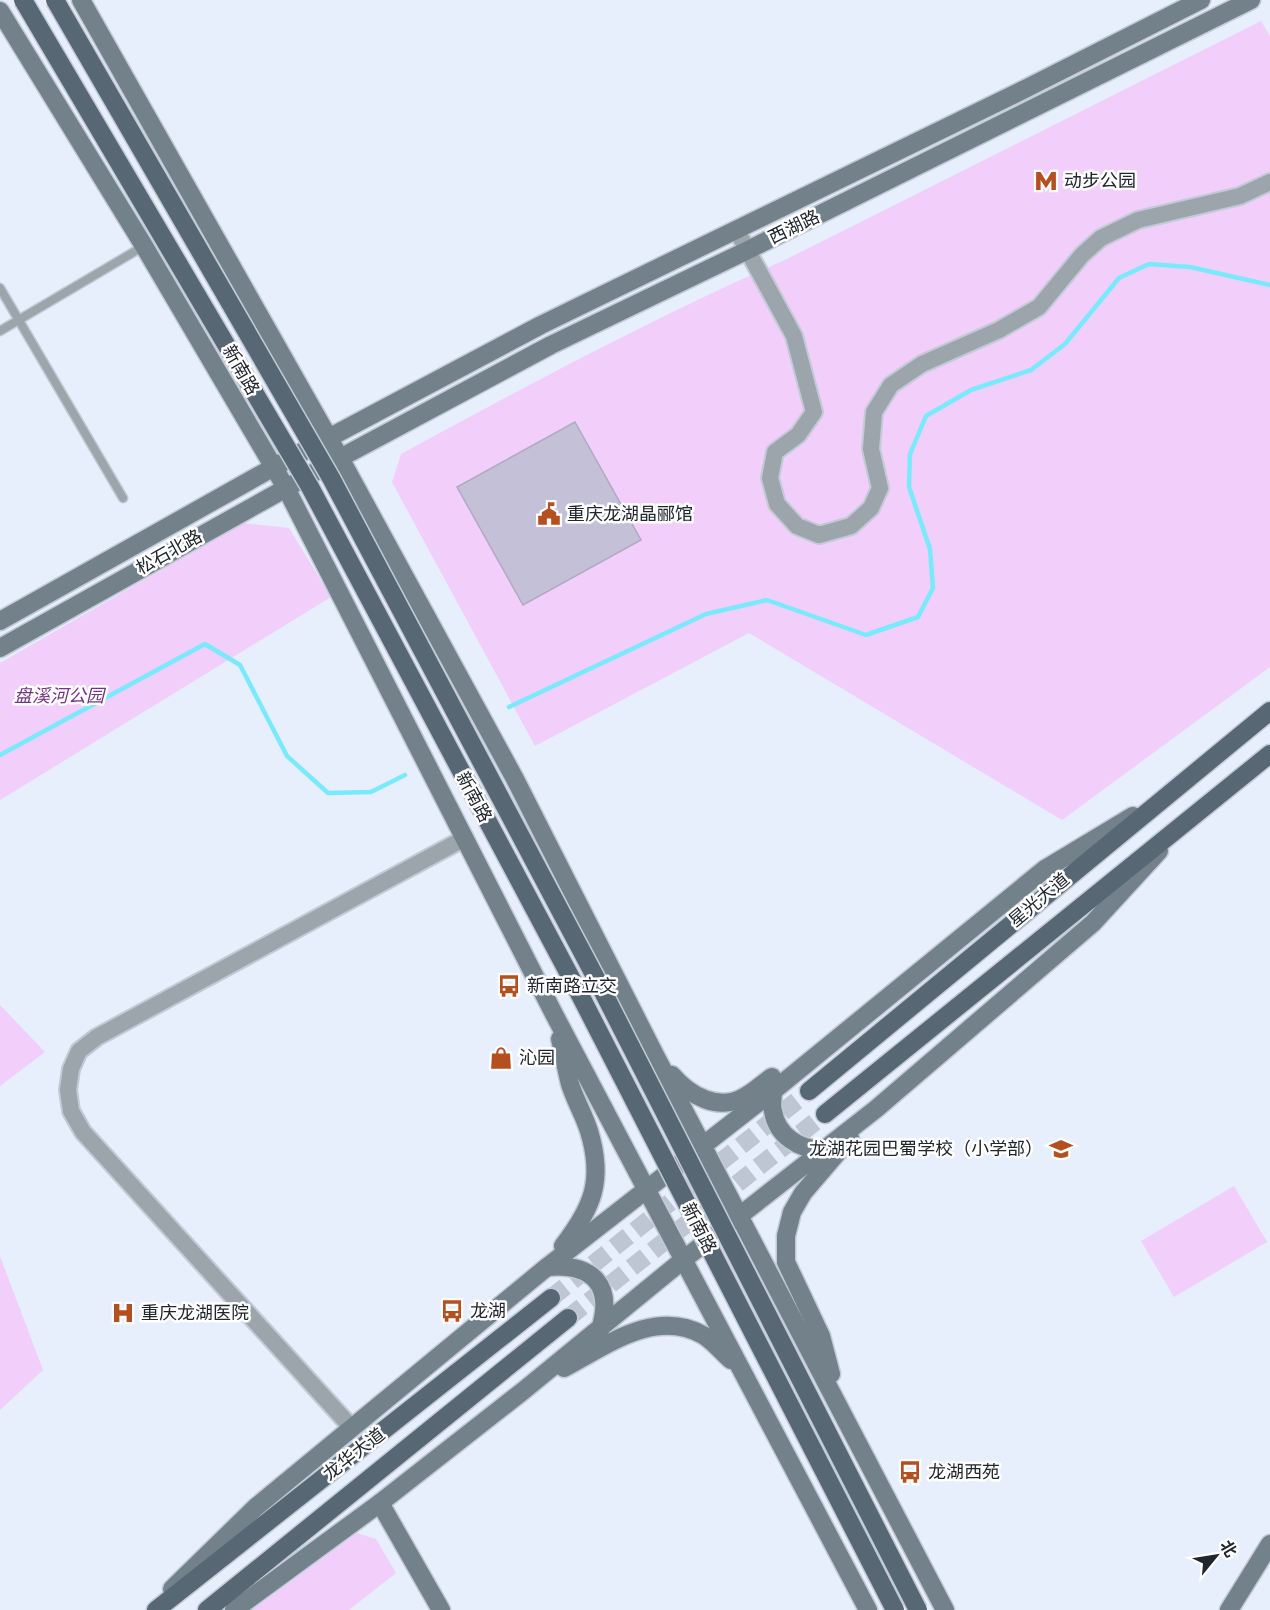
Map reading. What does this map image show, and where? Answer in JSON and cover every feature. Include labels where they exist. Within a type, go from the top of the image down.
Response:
[{"type":"main road","name":"新南路","points":[[23,0],[310,487],[578,991],[895,1610]]},
{"type":"main road","name":"新南路","points":[[55,0],[331,478],[598,982],[918,1610]]},
{"type":"main road","name":"星光大道","points":[[809,1091],[1270,711]]},
{"type":"main road","name":"星光大道","points":[[825,1114],[1270,754]]},
{"type":"main road","name":"龙华大道","points":[[156,1610],[551,1299]]},
{"type":"main road","name":"龙华大道","points":[[207,1610],[568,1318]]},
{"type":"street","points":[[81,0],[340,458],[515,779],[654,1053],[741,1215],[945,1610]]},
{"type":"street","name":"西湖路","points":[[328,438],[542,325],[737,231],[1201,0]]},
{"type":"street","name":"西湖路","points":[[340,458],[551,345],[746,251],[1251,0]]},
{"type":"street","name":"新南路","points":[[0,12],[144,246],[286,488],[555,1016],[868,1610]]},
{"type":"street","points":[[737,231],[794,336],[814,412],[798,435],[775,452],[770,478],[777,504],[797,526],[819,535],[851,526],[871,508],[880,488],[871,449],[874,412],[891,385],[922,363],[999,330],[1039,307],[1082,255],[1101,238],[1138,220],[1240,196],[1270,182]]},
{"type":"street","name":"松石北路","points":[[0,621],[328,438]]},
{"type":"street","name":"松石北路","points":[[6,645],[340,458]]},
{"type":"street","points":[[151,1610],[256,1507],[547,1267],[773,1091],[1045,869],[1161,800]]},
{"type":"street","points":[[234,1610],[380,1503],[876,1108],[1093,923],[1181,826]]},
{"type":"street","points":[[351,1427],[83,1132],[71,1111],[68,1090],[71,1069],[79,1051],[97,1037],[465,838]]},
{"type":"street","points":[[547,1267],[578,1227],[588,1209],[595,1187],[595,1161],[589,1132],[571,1085],[555,1016]]},
{"type":"street","points":[[654,1053],[682,1086],[695,1096],[711,1101],[727,1102],[743,1098],[789,1064],[838,1038]]},
{"type":"street","points":[[773,1091],[772,1111],[780,1128],[793,1142],[805,1149],[822,1150]]},
{"type":"street","points":[[841,1411],[821,1336],[786,1262],[786,1236],[792,1212],[803,1193],[876,1108]]},
{"type":"street","points":[[547,1267],[564,1265],[579,1268],[593,1277],[601,1288],[605,1300],[605,1313],[600,1330]]},
{"type":"street","points":[[523,1391],[630,1333],[650,1326],[687,1327],[706,1336],[743,1372]]},
{"type":"street","points":[[380,1503],[441,1610]]},
{"type":"street","points":[[1229,1610],[1270,1544]]},
{"type":"lane","points":[[0,331],[144,246]]},
{"type":"lane","points":[[0,288],[123,498]]},
{"type":"lane","points":[[0,621],[6,645]]},
{"type":"green space","name":"动步公园","points":[[1261,21],[1270,36],[1270,667],[1062,820],[749,633],[535,746],[392,482],[401,454],[640,328],[787,259]]},
{"type":"green space","name":"盘溪河公园","points":[[243,523],[289,528],[331,597],[0,800],[0,663]]},
{"type":"green space","points":[[0,1005],[45,1052],[0,1086]]},
{"type":"green space","points":[[1234,1186],[1267,1242],[1174,1297],[1141,1241]]},
{"type":"green space","points":[[0,1256],[43,1370],[0,1410]]},
{"type":"green space","points":[[357,1533],[376,1539],[396,1573],[349,1610],[252,1610]]},
{"type":"building","name":"重庆龙湖晶郦馆","points":[[575,422],[641,540],[523,605],[457,487]]},
{"type":"waterway","points":[[509,707],[706,614],[767,600],[866,635],[918,617],[933,588],[930,549],[909,487],[910,454],[926,416],[971,390],[1031,370],[1065,344],[1119,278],[1149,264],[1190,267],[1270,285]]},
{"type":"waterway","points":[[0,755],[205,644],[240,665],[287,756],[328,793],[371,792],[405,775]]},
{"type":"tunnel","points":[[551,1298],[809,1091]]},
{"type":"tunnel","points":[[568,1318],[825,1114]]},
{"type":"place","name":"动步公园","points":[[1046,181]]},
{"type":"place","name":"重庆龙湖晶郦馆","points":[[549,514]]},
{"type":"place","name":"新南路立交","points":[[509,986]]},
{"type":"place","name":"沁园","points":[[501,1058]]},
{"type":"place","name":"龙湖花园巴蜀学校（小学部）","points":[[1061,1149]]},
{"type":"place","name":"龙湖","points":[[452,1311]]},
{"type":"place","name":"重庆龙湖医院","points":[[123,1313]]},
{"type":"place","name":"龙湖西苑","points":[[910,1472]]}]
